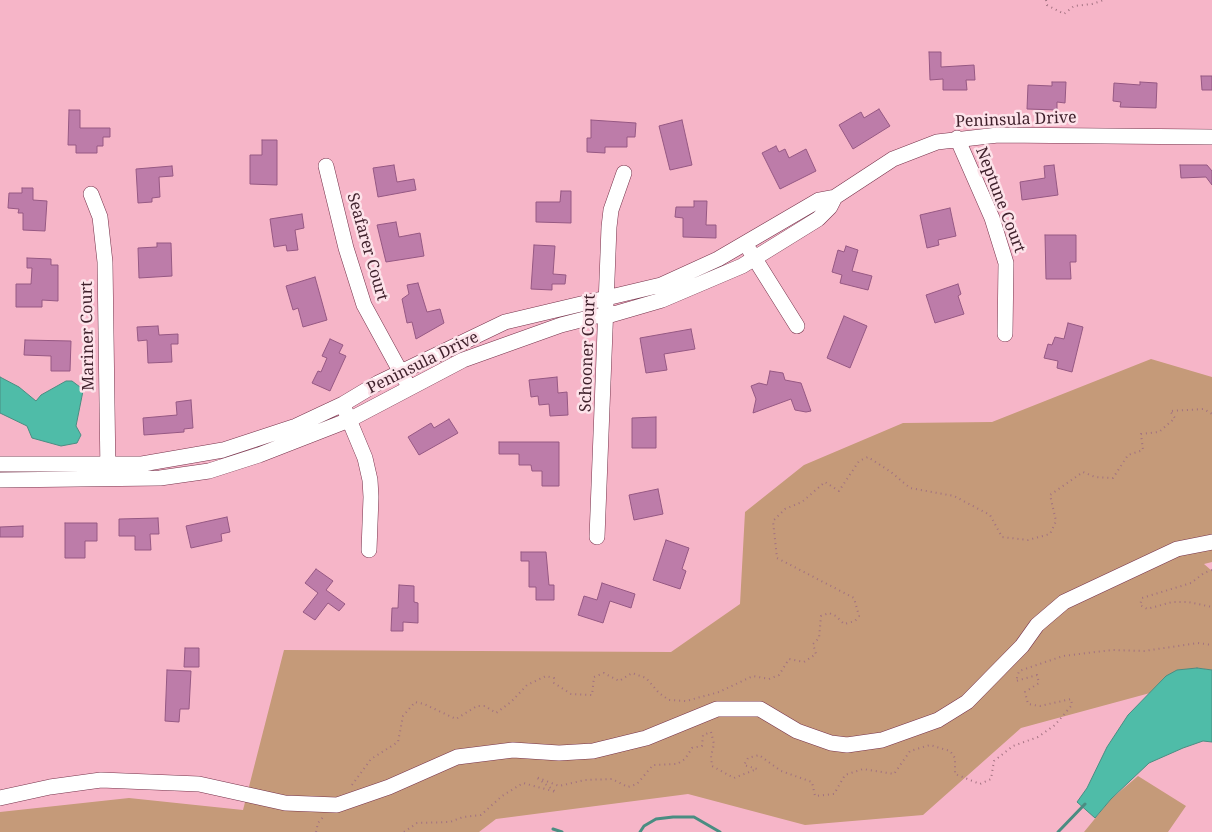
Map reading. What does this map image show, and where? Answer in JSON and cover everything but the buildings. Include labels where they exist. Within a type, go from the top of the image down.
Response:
[{"type":"street","name":"Peninsula Drive","points":[[0,464],[142,464],[223,450],[296,426],[343,404],[401,372],[505,322],[662,285],[744,245],[819,200],[835,197],[893,159],[937,142],[957,138],[1043,134],[1212,137]]},
{"type":"street","name":"Neptune Court","points":[[957,138],[992,218],[1006,263],[1006,334]]},
{"type":"street","name":"Seafarer Court","points":[[326,166],[346,248],[364,305],[409,388]]},
{"type":"street","name":"Schooner Court","points":[[597,537],[611,210],[624,173]]},
{"type":"street","name":"Mariner Court","points":[[91,194],[100,218],[105,262],[108,480]]},
{"type":"street","name":"Peninsula Drive","points":[[0,480],[160,478],[209,472],[259,456],[349,420],[463,360],[500,345],[561,325],[596,316],[607,316],[662,300],[742,266],[818,219],[830,207],[835,197]]},
{"type":"street","points":[[744,245],[755,257],[797,326]]},
{"type":"street","points":[[343,404],[365,458],[370,480],[369,550]]},
{"type":"street","points":[[0,798],[50,787],[101,780],[199,784],[286,803],[337,805],[389,787],[457,756],[512,750],[559,753],[593,751],[646,738],[673,725],[717,709],[760,709],[797,731],[831,744],[847,745],[882,740],[938,720],[967,702],[1022,646],[1037,625],[1064,602],[1177,549],[1212,542]]},
{"type":"path","points":[[1046,0],[1047,5],[1064,14],[1074,6],[1092,4],[1104,0]]},
{"type":"path","points":[[347,791],[371,759],[398,742],[403,716],[414,702],[424,704],[456,719],[477,706],[485,706],[496,713],[511,702],[527,685],[546,676],[554,678],[554,682],[571,694],[592,695],[594,678],[604,673],[618,681],[632,673],[646,678],[669,700],[686,701],[719,692],[753,676],[769,679],[778,675],[789,659],[804,662],[816,654],[813,644],[819,638],[821,616],[829,613],[836,616],[844,624],[855,621],[859,616],[854,598],[777,558],[773,521],[785,509],[802,502],[825,482],[839,491],[859,461],[868,457],[891,472],[910,488],[923,492],[942,492],[954,496],[990,515],[1002,538],[1028,540],[1050,534],[1056,521],[1050,495],[1083,472],[1095,477],[1113,478],[1128,455],[1143,450],[1141,434],[1159,432],[1175,418],[1170,411],[1204,408],[1212,414]]},
{"type":"path","points":[[1212,570],[1204,573],[1191,583],[1142,598],[1140,605],[1147,609],[1172,602],[1188,602],[1212,607]]},
{"type":"shaded area","points":[[1151,359],[1212,377],[1212,562],[1204,564],[1212,571],[1212,670],[1197,668],[1166,676],[1150,693],[1021,728],[923,815],[805,825],[688,794],[496,819],[479,832],[0,832],[0,812],[129,798],[243,810],[284,650],[671,652],[740,604],[745,512],[804,465],[903,423],[992,422]]},
{"type":"shaded area","points":[[0,377],[19,387],[36,401],[41,395],[66,381],[72,381],[80,387],[83,391],[76,426],[81,435],[77,443],[61,446],[32,438],[27,426],[0,413]]},
{"type":"shaded area","points":[[1197,668],[1212,670],[1212,742],[1203,741],[1149,763],[1111,799],[1095,818],[1077,802],[1087,788],[1107,747],[1128,715],[1166,676],[1177,670]]},
{"type":"shaded area","points":[[1138,776],[1186,806],[1168,832],[1084,832],[1111,799]]},
{"type":"waterway","points":[[1058,832],[1085,804]]},
{"type":"waterway","points":[[640,832],[644,826],[656,819],[673,817],[694,817],[720,832]]},
{"type":"waterway","points":[[553,829],[562,832]]}]
